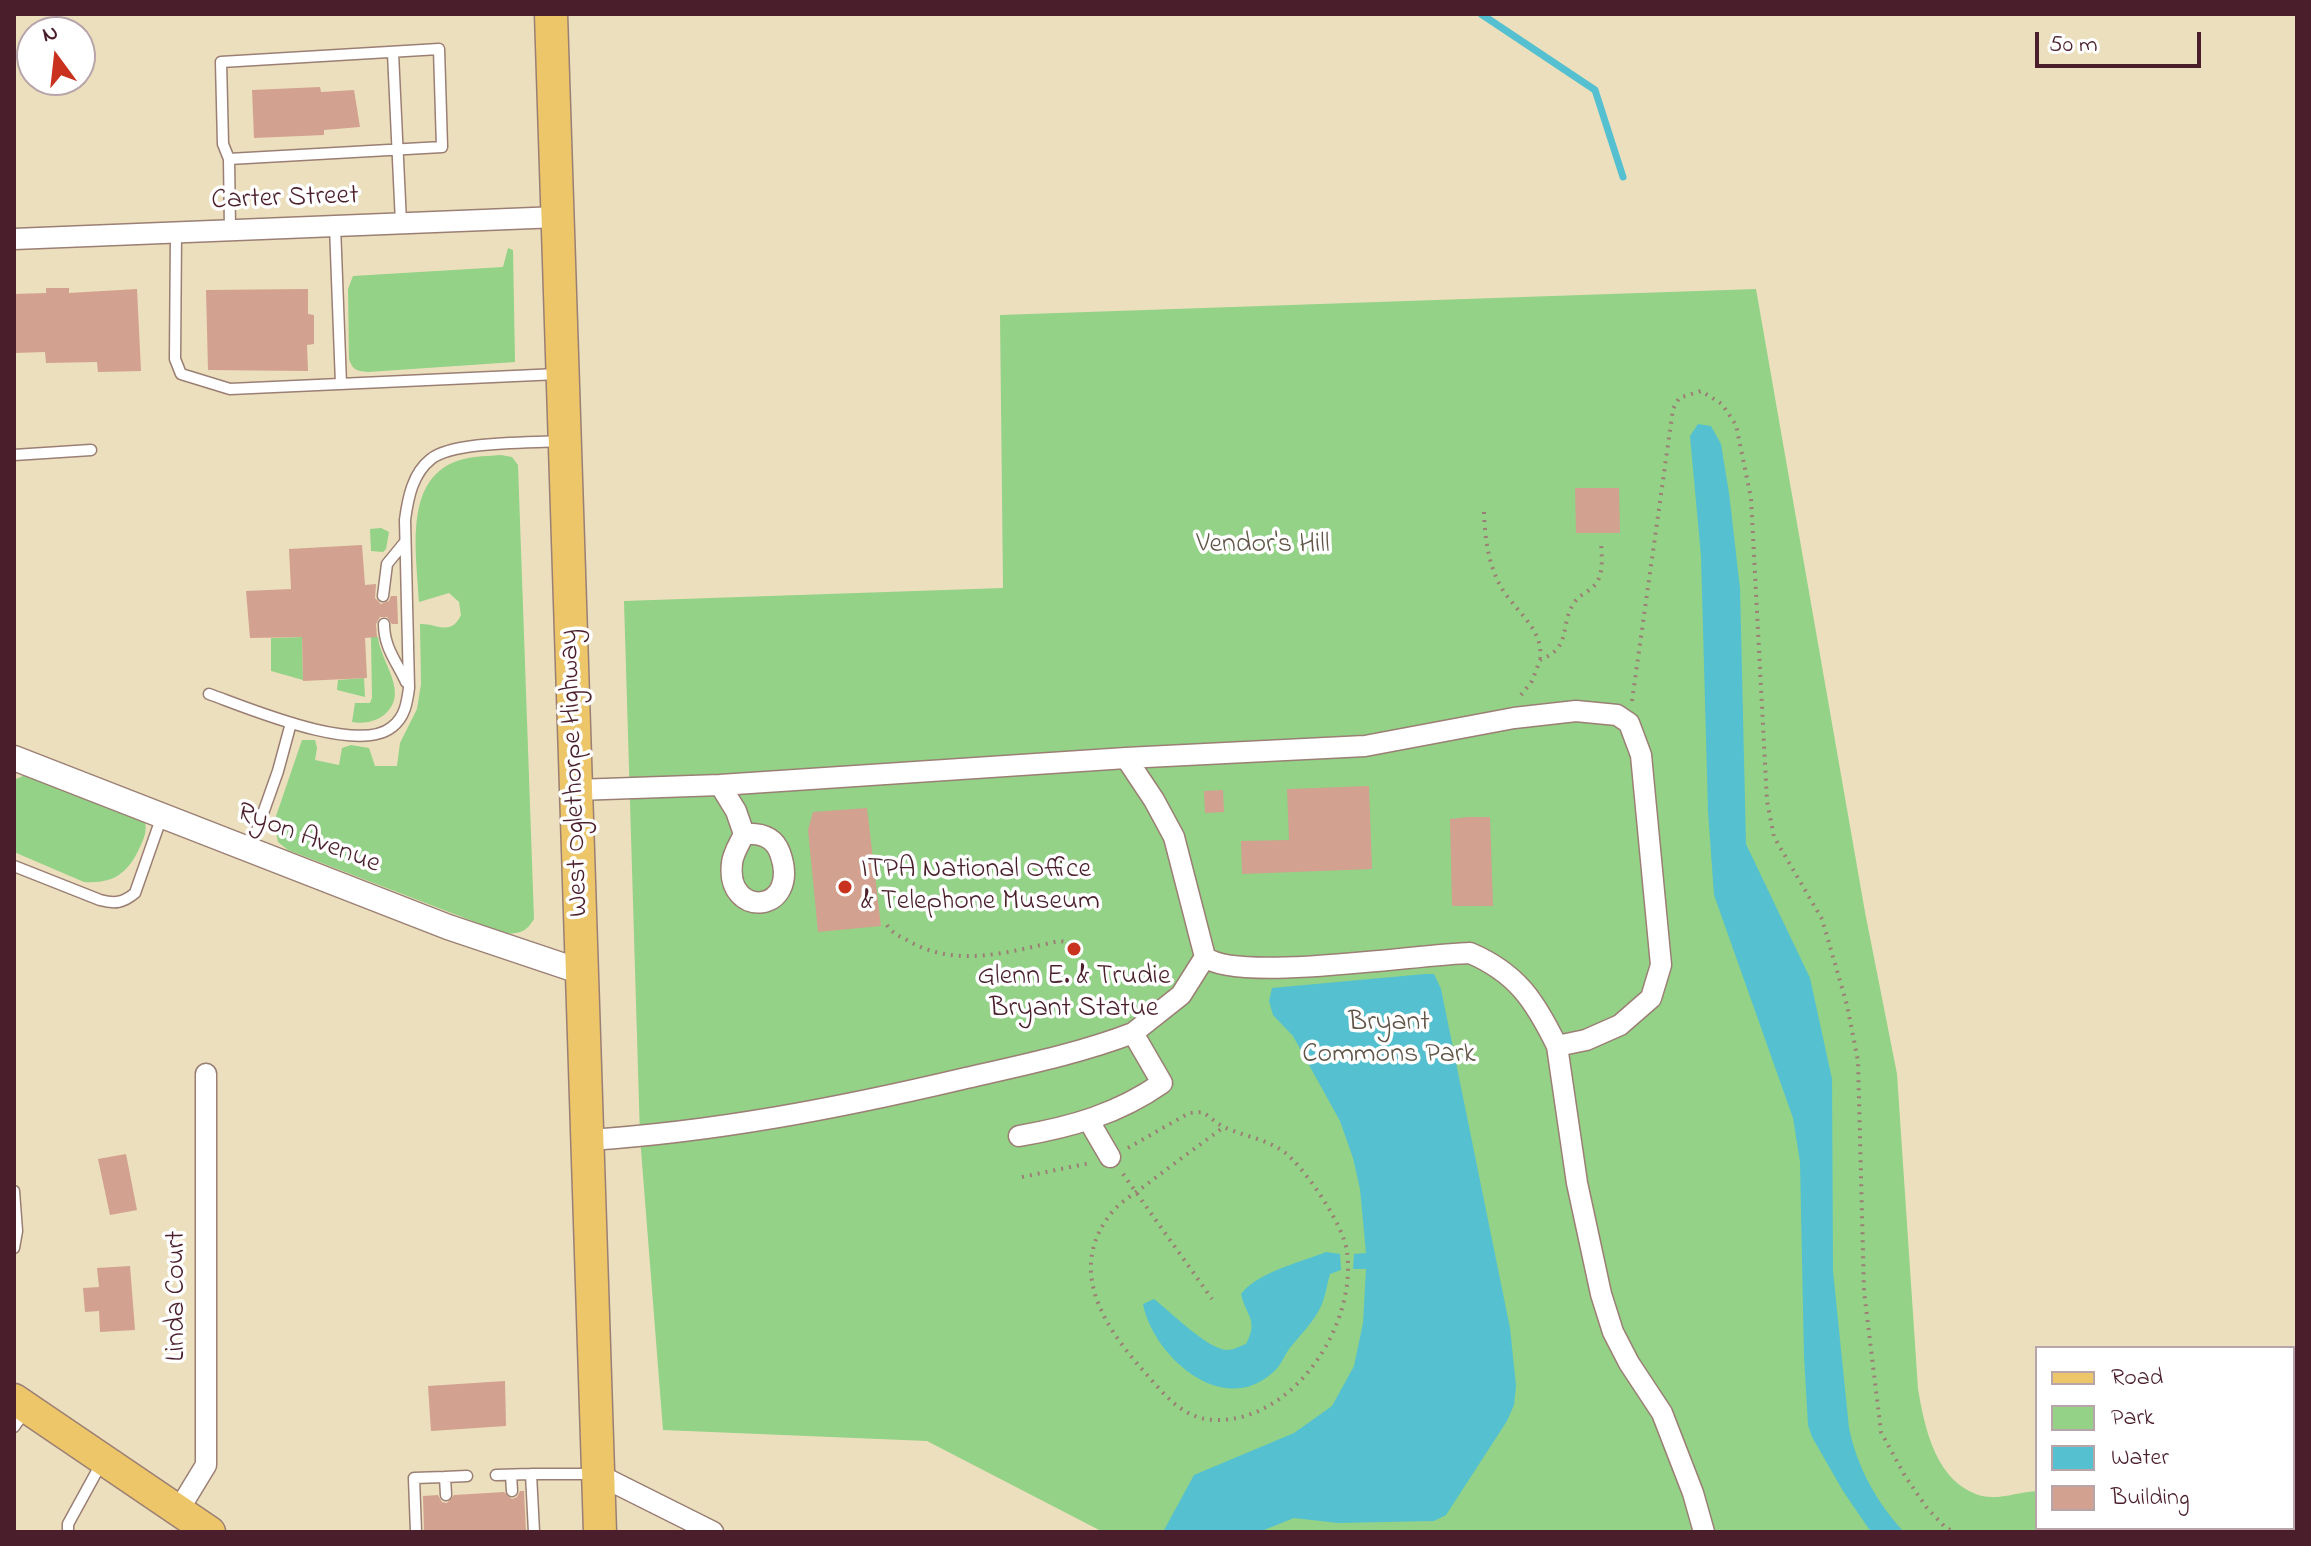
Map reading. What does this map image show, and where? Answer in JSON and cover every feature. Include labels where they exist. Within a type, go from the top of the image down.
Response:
[{"type":"highway","name":"West Oglethorpe Highway","points":[[551,14],[600,1532]]},
{"type":"main road","points":[[18,1412],[103,1460],[210,1532]]},
{"type":"street","name":"Carter Street","points":[[14,239],[558,217]]},
{"type":"street","points":[[576,790],[720,785],[1126,758],[1365,746],[1514,718],[1576,711],[1617,715],[1629,723],[1641,755],[1661,965],[1651,998],[1620,1025],[1586,1040],[1557,1046]]},
{"type":"street","name":"Ryon Avenue","points":[[14,758],[448,927],[582,972]]},
{"type":"street","points":[[1126,758],[1174,837],[1205,957],[1219,965],[1265,969],[1470,953],[1495,964],[1534,1002],[1557,1046],[1577,1183],[1601,1294],[1613,1332],[1662,1413],[1693,1493],[1704,1532]]},
{"type":"street","points":[[720,785],[736,811],[744,834]]},
{"type":"street","points":[[588,1140],[640,1137],[838,1106],[1031,1063],[1133,1033],[1181,995],[1205,957]]},
{"type":"street","points":[[1019,1136],[1089,1121],[1162,1083],[1133,1033]]},
{"type":"street","name":"Linda Court","points":[[178,1511],[206,1465],[206,1074]]},
{"type":"street","points":[[1089,1121],[1110,1157]]},
{"type":"street","points":[[599,1475],[713,1532]]},
{"type":"lane","points":[[229,159],[442,147],[439,49],[221,62],[223,144],[229,159],[230,230]]},
{"type":"lane","points":[[393,53],[401,223]]},
{"type":"lane","points":[[335,226],[341,384]]},
{"type":"lane","points":[[176,232],[175,359],[181,374],[230,389],[563,374]]},
{"type":"lane","points":[[209,694],[291,723],[340,735],[380,734],[393,726],[407,705],[409,688],[405,520],[408,495],[420,471],[432,458],[452,449],[565,441]]},
{"type":"lane","points":[[14,455],[91,450]]},
{"type":"lane","points":[[383,596],[387,564],[405,542]]},
{"type":"lane","points":[[384,624],[389,653],[409,688]]},
{"type":"lane","points":[[250,850],[291,723]]},
{"type":"lane","points":[[14,866],[100,900],[112,903],[125,901],[135,893],[162,816]]},
{"type":"lane","points":[[14,1191],[17,1231],[14,1248]]},
{"type":"lane","points":[[68,1532],[68,1524],[103,1460]]},
{"type":"lane","points":[[531,1474],[534,1532]]},
{"type":"lane","points":[[496,1475],[599,1475]]},
{"type":"lane","points":[[511,1475],[512,1491]]},
{"type":"lane","points":[[416,1532],[414,1478],[467,1476]]},
{"type":"lane","points":[[445,1477],[446,1495]]},
{"type":"path","points":[[1629,723],[1673,409],[1679,398],[1701,391],[1722,404],[1736,425],[1751,498],[1767,801],[1774,837],[1822,919],[1847,1005],[1858,1061],[1864,1291],[1881,1432],[1927,1508],[1946,1528],[1956,1532]]},
{"type":"path","points":[[1484,512],[1491,563],[1501,587],[1537,635],[1540,646],[1540,660],[1532,681],[1514,703],[1514,718]]},
{"type":"path","points":[[1540,660],[1551,656],[1560,645],[1573,604],[1593,587],[1599,577],[1601,543]]},
{"type":"path","points":[[887,925],[891,931],[918,947],[954,956],[996,955],[1059,941],[1067,942]]},
{"type":"path","points":[[1022,1177],[1110,1157],[1196,1111],[1224,1127],[1277,1146],[1293,1159],[1340,1227],[1347,1250],[1343,1304],[1329,1340],[1306,1375],[1288,1392],[1262,1409],[1242,1416],[1218,1420],[1182,1412],[1127,1352],[1095,1300],[1092,1263],[1104,1223],[1114,1210],[1224,1127]]},
{"type":"path","points":[[1136,1193],[1212,1299]]},
{"type":"path","points":[[2047,1532],[2120,1532]]},
{"type":"green space","points":[[508,248],[513,250],[515,362],[368,372],[354,368],[349,359],[348,289],[353,276],[503,267]]},
{"type":"green space","name":"Bryant Commons Park","points":[[1756,289],[1865,912],[1897,1074],[1918,1389],[1924,1421],[1935,1453],[1954,1479],[1982,1496],[2035,1491],[2035,1530],[2245,1532],[1103,1532],[927,1441],[663,1430],[640,1137],[624,601],[1003,588],[1000,315]]},
{"type":"green space","points":[[512,457],[518,465],[534,919],[523,931],[506,934],[288,850],[278,842],[274,822],[302,740],[315,740],[315,760],[339,765],[342,748],[351,745],[369,748],[375,766],[397,766],[400,743],[417,709],[421,684],[420,624],[453,626],[461,615],[459,602],[449,593],[419,602],[416,540],[422,498],[430,481],[444,467],[468,458]]},
{"type":"green space","points":[[381,528],[389,532],[386,549],[383,552],[371,551],[370,529]]},
{"type":"green space","points":[[302,637],[303,680],[271,671],[271,638]]},
{"type":"green space","points":[[371,637],[378,637],[392,677],[395,697],[384,715],[369,722],[352,722],[355,703],[370,703],[372,698]]},
{"type":"green space","points":[[364,678],[365,697],[337,690],[338,680]]},
{"type":"green space","points":[[25,775],[145,822],[143,841],[125,870],[112,879],[84,882],[14,852],[14,780]]},
{"type":"water","points":[[1698,424],[1711,426],[1721,444],[1740,588],[1746,844],[1810,978],[1832,1079],[1833,1271],[1849,1428],[1869,1484],[1904,1532],[1871,1532],[1843,1491],[1808,1425],[1800,1162],[1793,1118],[1714,895],[1708,811],[1701,556],[1690,436]]},
{"type":"water","points":[[1434,974],[1441,989],[1510,1328],[1516,1386],[1514,1405],[1507,1421],[1446,1515],[1434,1521],[1338,1523],[1294,1518],[1259,1532],[1163,1532],[1194,1475],[1294,1433],[1332,1406],[1354,1366],[1363,1323],[1366,1269],[1353,1269],[1354,1254],[1366,1253],[1360,1189],[1353,1158],[1340,1121],[1293,1036],[1273,1015],[1269,1001],[1272,988]]},
{"type":"water","points":[[1326,1252],[1340,1254],[1341,1270],[1330,1274],[1319,1310],[1277,1369],[1252,1385],[1232,1389],[1192,1375],[1160,1343],[1149,1324],[1143,1304],[1154,1299],[1210,1343],[1227,1350],[1237,1348],[1246,1344],[1251,1329],[1241,1294],[1269,1274]]},
{"type":"building","points":[[320,87],[321,92],[354,90],[360,127],[324,130],[324,135],[254,138],[252,90]]},
{"type":"building","points":[[46,288],[69,288],[69,293],[137,289],[141,371],[98,372],[97,362],[46,363],[45,352],[14,353],[14,294],[46,293]]},
{"type":"building","points":[[308,289],[308,314],[314,315],[314,344],[307,345],[308,371],[208,370],[206,290]]},
{"type":"building","points":[[1575,488],[1619,488],[1620,533],[1576,533]]},
{"type":"building","points":[[362,545],[365,585],[376,584],[375,598],[381,604],[389,601],[391,596],[397,596],[398,624],[392,624],[387,617],[380,617],[376,624],[377,637],[365,638],[367,678],[303,681],[302,637],[250,638],[246,591],[291,589],[289,549]]},
{"type":"building","points":[[1369,786],[1372,869],[1242,874],[1241,841],[1289,840],[1287,789]]},
{"type":"building","points":[[1223,790],[1224,812],[1205,813],[1204,791]]},
{"type":"building","name":"ITPA National Office & Telephone Museum","points":[[867,808],[881,926],[818,932],[808,830],[813,812]]},
{"type":"building","points":[[1490,817],[1493,906],[1452,906],[1450,819]]},
{"type":"building","points":[[126,1154],[137,1210],[110,1215],[98,1159]]},
{"type":"building","points":[[130,1266],[135,1330],[100,1332],[99,1311],[85,1312],[83,1288],[99,1287],[97,1268]]},
{"type":"building","points":[[505,1381],[506,1426],[431,1431],[428,1386]]},
{"type":"building","points":[[524,1491],[526,1532],[424,1532],[423,1496],[438,1495],[442,1502],[447,1503],[454,1495],[504,1492],[512,1499]]},
{"type":"waterway","points":[[1481,14],[1595,90],[1623,177]]},
{"type":"place","name":"ITPA National Office & Telephone Museum","points":[[845,887]]},
{"type":"place","name":"Glenn E. & Trudie Bryant Statue","points":[[1074,949]]},
{"type":"park label","name":"Vendor's Hill","points":[[1263,546]]}]
